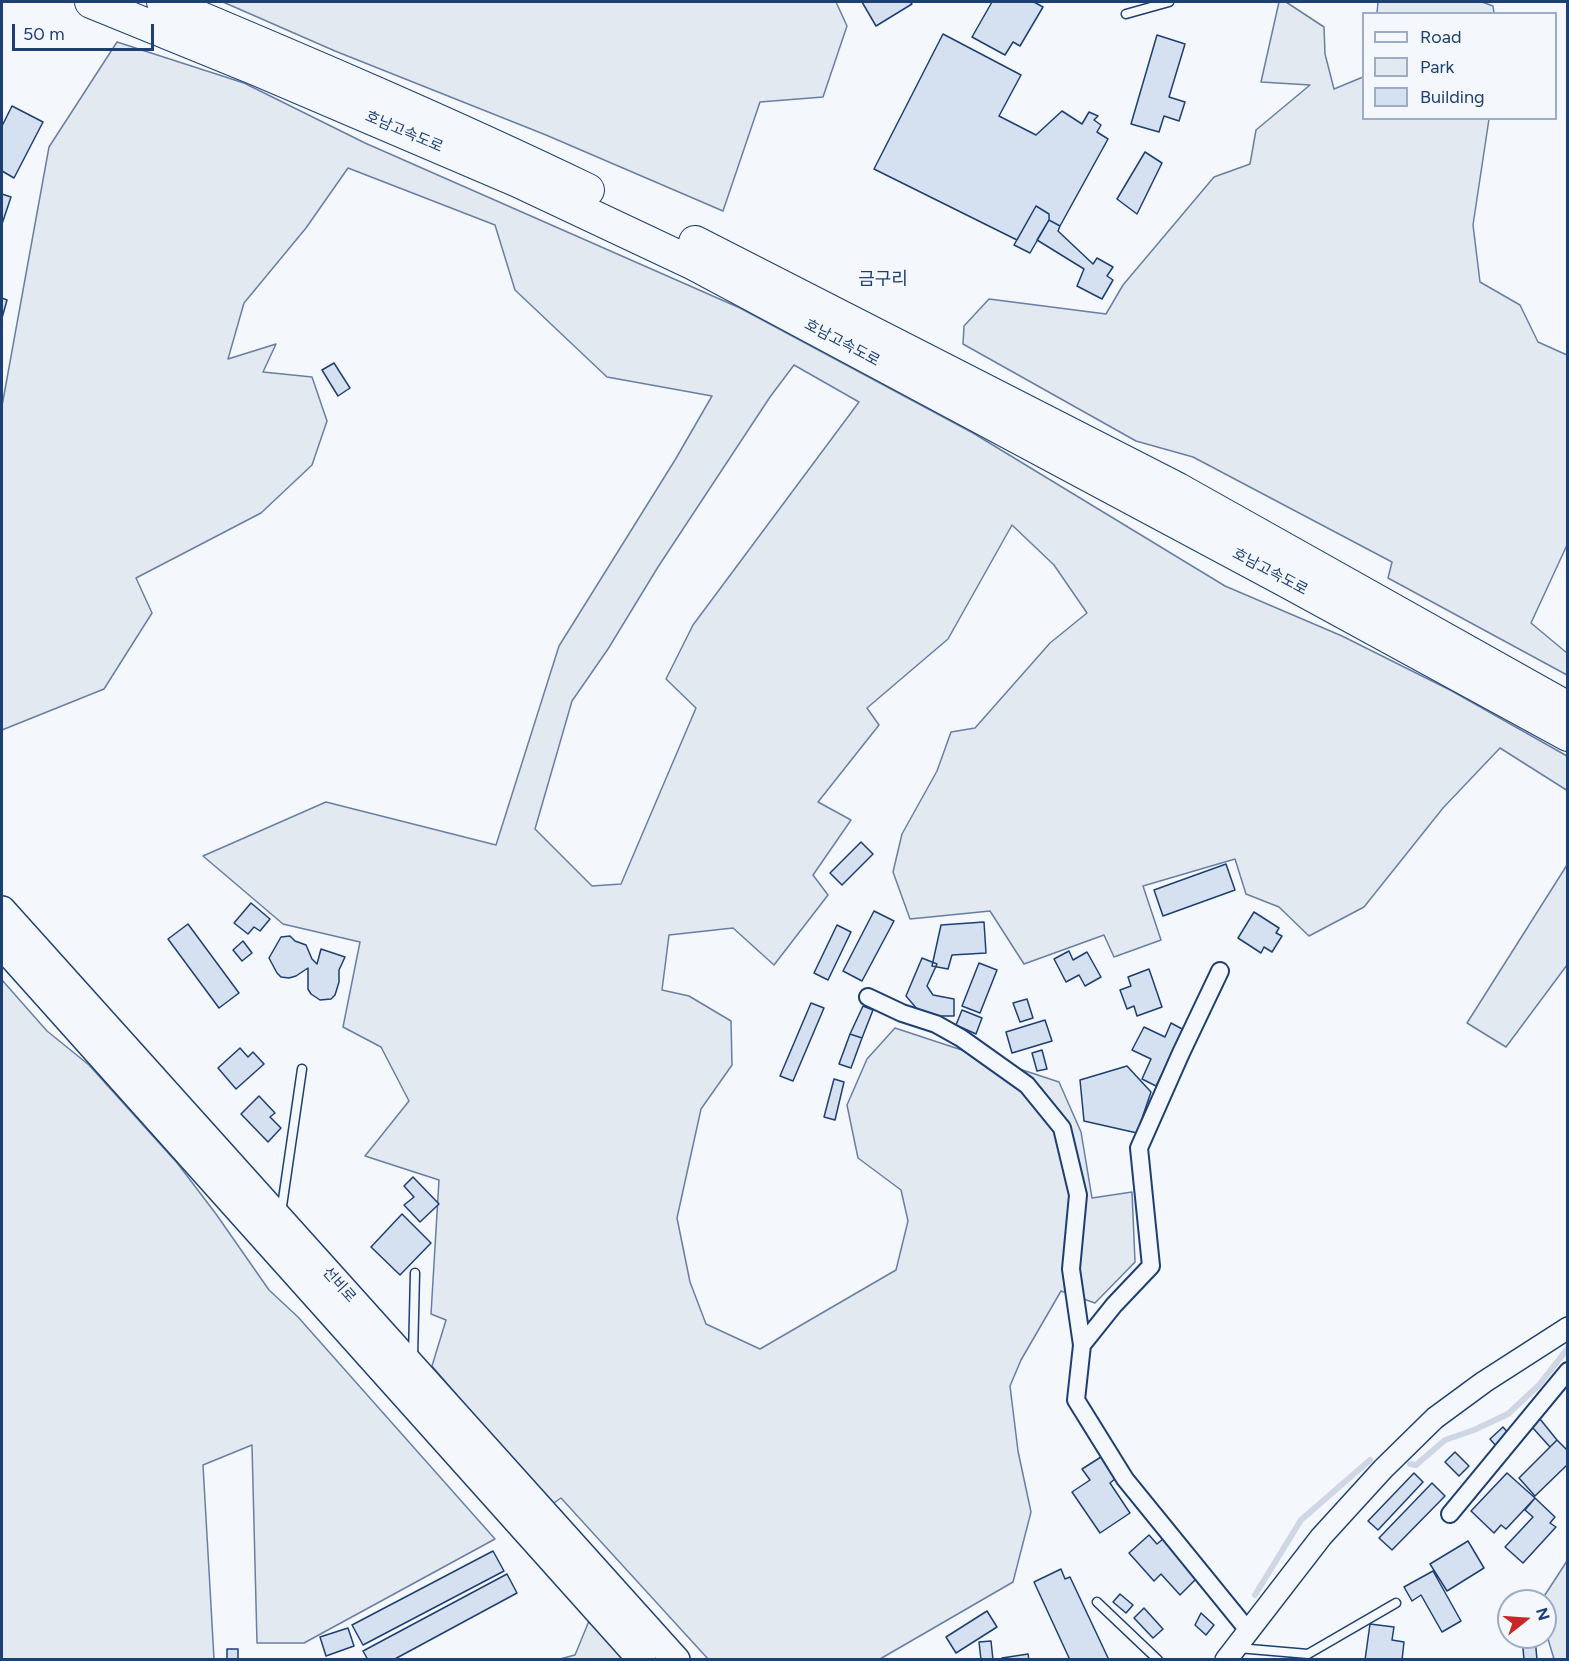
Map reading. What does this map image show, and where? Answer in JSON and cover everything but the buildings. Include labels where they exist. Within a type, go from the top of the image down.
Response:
[{"type":"highway","name":"호남고속도로","points":[[91,2],[258,70],[518,181],[692,263],[1274,574],[1568,735]]},
{"type":"highway","name":"호남고속도로","points":[[163,2],[315,65],[528,161],[757,272],[1178,489],[1568,708]]},
{"type":"main road","name":"선비로","points":[[2,910],[676,1659]]},
{"type":"main road","name":"선비로","points":[[2,945],[642,1659]]},
{"type":"street","points":[[1082,1344],[1114,1305],[1151,1266],[1139,1148],[1180,1053],[1220,971]]},
{"type":"street","points":[[868,997],[902,1013],[936,1024],[962,1038],[1027,1085],[1062,1128],[1078,1195],[1071,1269],[1082,1344],[1076,1400],[1125,1479],[1248,1629]]},
{"type":"street","points":[[1230,1654],[1321,1537],[1383,1468],[1435,1418],[1484,1382],[1568,1329]]},
{"type":"street","points":[[1450,1514],[1568,1371]]},
{"type":"lane","points":[[1126,14],[1168,2]]},
{"type":"lane","points":[[280,1219],[302,1069]]},
{"type":"lane","points":[[412,1366],[415,1273]]},
{"type":"lane","points":[[1097,1602],[1158,1659]]},
{"type":"lane","points":[[1230,1654],[1308,1654],[1396,1603]]},
{"type":"green space","points":[[223,2],[836,2],[847,26],[823,97],[760,102],[723,211],[546,135],[335,51]]},
{"type":"green space","points":[[1279,2],[1286,2],[1324,27],[1325,54],[1334,89],[1362,77],[1362,120],[1489,120],[1473,225],[1480,282],[1520,305],[1538,342],[1567,355],[1567,545],[1531,623],[1567,653],[1567,675],[1388,578],[1392,562],[1193,457],[1136,441],[963,344],[964,326],[989,299],[1106,314],[1123,285],[1214,177],[1250,164],[1256,130],[1310,85],[1261,82]]},
{"type":"green space","points":[[1378,2],[1482,2],[1493,6],[1494,12],[1377,12]]},
{"type":"green space","points":[[117,42],[244,83],[365,143],[740,308],[973,433],[1225,586],[1342,636],[1452,691],[1567,756],[1568,791],[1500,748],[1443,808],[1364,907],[1309,936],[1279,907],[1246,894],[1235,859],[1143,886],[1161,940],[1114,957],[1104,935],[1024,964],[990,911],[910,919],[893,872],[902,834],[937,771],[951,732],[975,728],[1050,643],[1087,613],[1054,565],[1012,525],[948,639],[867,708],[879,725],[818,802],[851,820],[813,875],[828,895],[774,965],[733,928],[669,935],[662,990],[689,996],[731,1021],[732,1065],[701,1109],[677,1218],[690,1282],[706,1324],[760,1349],[896,1270],[908,1221],[901,1190],[858,1158],[847,1105],[867,1059],[895,1028],[1059,1082],[1081,1132],[1092,1198],[1132,1192],[1135,1262],[1095,1303],[1061,1291],[1021,1360],[1010,1386],[1018,1451],[1031,1512],[1013,1582],[880,1659],[709,1660],[561,1498],[551,1505],[432,1366],[446,1320],[431,1314],[439,1180],[365,1156],[409,1101],[381,1047],[343,1027],[360,942],[283,924],[203,856],[326,802],[496,845],[559,646],[675,460],[712,396],[607,377],[515,290],[495,225],[348,168],[306,228],[244,303],[228,359],[276,344],[263,372],[312,377],[327,421],[312,465],[261,513],[136,578],[152,613],[104,689],[2,730],[2,406],[49,147]],"holes":[[[794,365],[859,402],[693,625],[666,679],[696,708],[621,884],[592,886],[535,829],[572,701],[770,397]]]},
{"type":"green space","points":[[1567,865],[1567,965],[1506,1047],[1467,1023]]},
{"type":"green space","points":[[2,980],[47,1031],[89,1065],[178,1164],[269,1290],[298,1317],[495,1539],[304,1643],[257,1643],[252,1445],[203,1465],[214,1659],[2,1659]]},
{"type":"green space","points":[[1567,1561],[1567,1659],[1554,1659],[1551,1649],[1557,1649],[1557,1589],[1549,1589]]},
{"type":"green space","points":[[589,1621],[624,1659],[556,1660],[575,1655]]},
{"type":"waterway","points":[[1410,1464],[1416,1465],[1445,1440],[1474,1430],[1508,1414],[1539,1385],[1568,1348]]},
{"type":"waterway","points":[[1255,1595],[1301,1520],[1370,1460]]},
{"type":"district","name":"금구리","points":[[883,280]]}]
